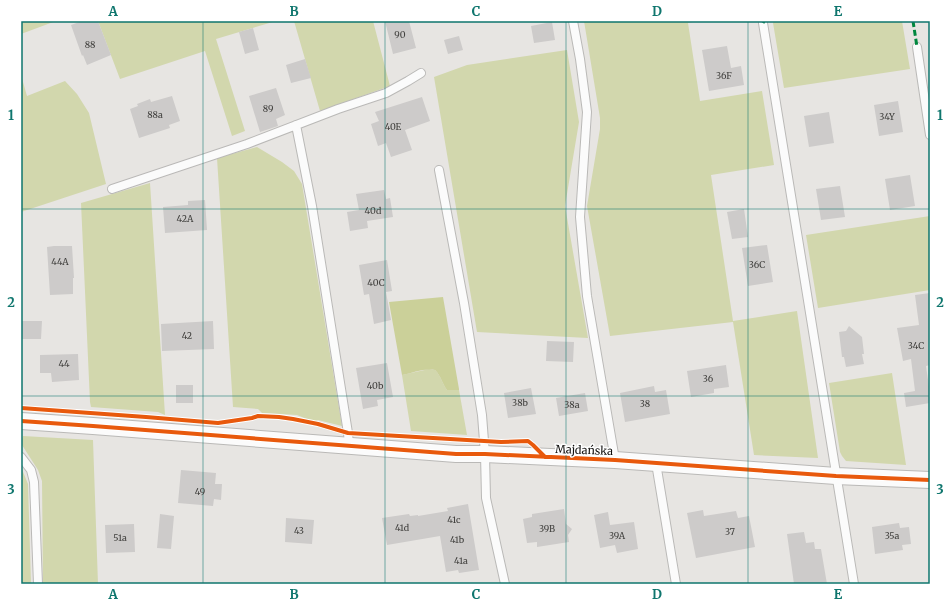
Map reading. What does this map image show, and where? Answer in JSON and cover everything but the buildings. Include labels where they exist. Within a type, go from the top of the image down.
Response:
[{"type":"street","name":"Majdańska","points":[[21,421],[456,454],[615,460],[836,476],[930,480]]},
{"type":"lane","points":[[573,21],[587,112],[580,225],[587,296],[615,460]]},
{"type":"lane","points":[[763,23],[854,584]]},
{"type":"lane","points":[[917,47],[930,135]]},
{"type":"lane","points":[[112,189],[247,144],[338,109],[386,93],[421,73]]},
{"type":"lane","points":[[296,125],[312,206],[349,445]]},
{"type":"lane","points":[[439,170],[464,303],[482,415],[486,498],[505,584]]},
{"type":"lane","points":[[21,457],[31,470],[34,482],[38,584]]},
{"type":"lane","points":[[656,463],[676,584]]},
{"type":"green space","points":[[21,21],[56,21],[21,34]]},
{"type":"green space","points":[[98,21],[276,21],[216,39],[245,131],[232,136],[205,51],[120,79]]},
{"type":"green space","points":[[294,21],[373,21],[390,86],[320,111]]},
{"type":"green space","points":[[584,21],[698,21],[688,23],[700,101],[762,91],[774,165],[711,175],[733,321],[797,311],[818,458],[754,455],[733,322],[610,336],[587,206],[600,129],[600,118]]},
{"type":"green space","points":[[774,21],[902,21],[910,69],[784,88],[773,23]]},
{"type":"green space","points":[[567,50],[579,122],[565,206],[588,338],[477,332],[434,77],[467,65]]},
{"type":"green space","points":[[21,75],[27,96],[65,81],[77,94],[89,113],[106,184],[21,212]]},
{"type":"green space","points":[[257,147],[294,171],[302,184],[342,426],[318,420],[314,422],[297,415],[262,413],[258,409],[233,407],[217,158]]},
{"type":"green space","points":[[150,183],[165,415],[158,412],[91,407],[90,402],[81,203]]},
{"type":"green space","points":[[930,216],[930,290],[818,308],[806,235]]},
{"type":"green space","points":[[443,297],[459,390],[447,390],[435,370],[423,370],[402,375],[389,302]]},
{"type":"green space","points":[[429,369],[437,372],[447,390],[459,390],[467,435],[411,431],[402,375]]},
{"type":"green space","points":[[892,373],[906,465],[846,461],[840,452],[829,383]]},
{"type":"green space","points":[[23,436],[93,440],[98,584],[43,584],[42,481],[38,470],[22,445],[21,442]]},
{"type":"green space","points":[[21,467],[28,484],[31,584],[21,584]]},
{"type":"marked path","points":[[913,21],[917,47]]},
{"type":"cycle path","points":[[21,408],[218,423],[258,416],[279,417],[318,424],[348,433],[501,442],[528,441],[545,457]]},
{"type":"cycle path","points":[[21,421],[456,454],[615,460],[836,476],[930,480]]}]
